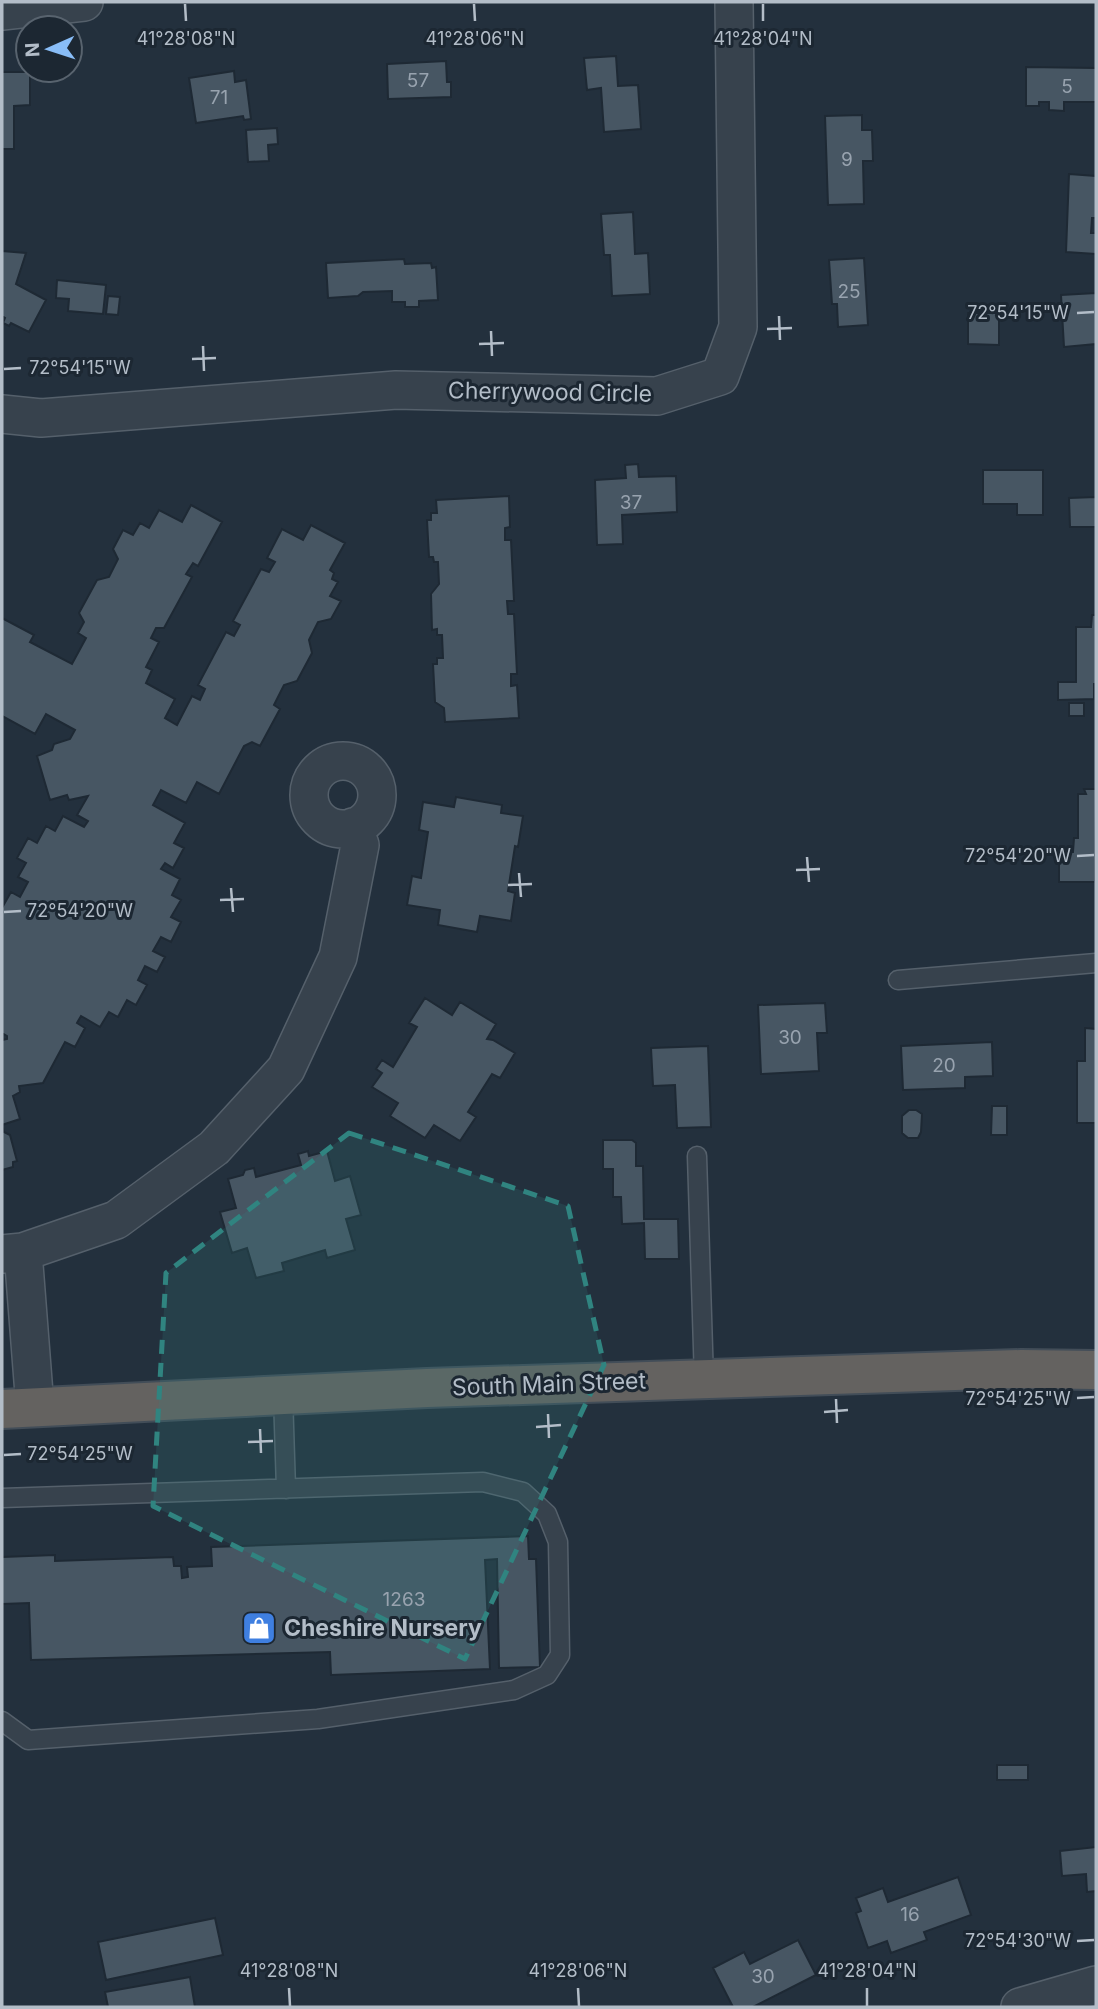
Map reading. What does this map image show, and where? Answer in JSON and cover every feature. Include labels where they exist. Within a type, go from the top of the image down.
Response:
[{"type":"highway","name":"South Main Street","points":[[18,1408],[427,1388],[939,1371],[1096,1370]]},
{"type":"street","points":[[2,11],[84,2]]},
{"type":"street","name":"Cherrywood Circle","points":[[2,414],[40,418],[396,390],[657,396],[720,376],[738,327],[734,2]]},
{"type":"street","points":[[18,1408],[13,1253],[116,1220],[214,1148],[286,1069],[338,957],[360,845],[354,827]]},
{"type":"street","points":[[1020,2007],[1096,1985]]},
{"type":"lane","points":[[898,980],[1096,963]]},
{"type":"lane","points":[[696,1156],[704,1380]]},
{"type":"lane","points":[[283,1395],[286,1489]]},
{"type":"lane","points":[[2,1499],[483,1482],[523,1492],[547,1514],[558,1542],[560,1655],[547,1675],[514,1690],[318,1719],[28,1740],[2,1721]]},
{"type":"highlighted area","points":[[349,1133],[568,1206],[604,1365],[465,1659],[153,1506],[166,1273]]},
{"type":"building","points":[[616,56],[618,86],[638,85],[641,129],[604,132],[601,88],[587,90],[584,58]]},
{"type":"building","points":[[446,61],[451,97],[388,99],[387,64]]},
{"type":"building","points":[[1026,67],[1096,68],[1096,102],[1064,102],[1064,111],[1049,110],[1049,102],[1039,102],[1039,106],[1026,106]]},
{"type":"building","points":[[234,71],[235,82],[246,80],[251,119],[244,120],[243,116],[196,123],[189,78]]},
{"type":"building","points":[[2,72],[14,72],[14,84],[30,84],[30,105],[14,106],[14,149],[2,149]]},
{"type":"building","points":[[862,115],[862,130],[872,130],[873,161],[863,161],[864,204],[828,205],[825,116]]},
{"type":"building","points":[[277,128],[278,144],[268,145],[269,161],[248,162],[246,130]]},
{"type":"building","points":[[1069,174],[1096,176],[1096,218],[1092,218],[1091,233],[1096,233],[1096,254],[1066,252]]},
{"type":"building","points":[[633,212],[635,254],[648,253],[650,294],[612,296],[610,255],[604,255],[601,214]]},
{"type":"building","points":[[2,251],[26,253],[16,284],[46,300],[29,332],[11,323],[9,326],[3,323]]},
{"type":"building","points":[[864,258],[868,325],[838,327],[837,304],[832,304],[829,260]]},
{"type":"building","points":[[404,259],[405,264],[431,263],[432,268],[436,267],[438,300],[419,301],[419,307],[405,307],[405,302],[392,302],[392,291],[363,292],[358,296],[328,298],[326,263]]},
{"type":"building","points":[[57,280],[106,285],[103,314],[68,311],[69,299],[56,298]]},
{"type":"building","points":[[1096,293],[1096,344],[1064,347],[1061,295]]},
{"type":"building","points":[[108,296],[120,297],[118,315],[106,314]]},
{"type":"building","points":[[968,313],[999,313],[999,345],[968,344]]},
{"type":"building","points":[[638,464],[639,477],[676,476],[677,512],[622,515],[623,544],[597,545],[595,480],[626,478],[625,465]]},
{"type":"building","points":[[983,470],[1043,470],[1043,515],[1017,515],[1017,504],[983,504]]},
{"type":"building","points":[[509,496],[510,527],[505,528],[505,540],[511,540],[514,601],[507,601],[508,614],[514,614],[517,674],[511,674],[511,686],[517,685],[519,718],[445,722],[444,708],[435,702],[433,664],[437,664],[437,658],[443,658],[442,635],[437,635],[437,629],[432,630],[431,594],[439,584],[438,562],[429,557],[427,520],[431,520],[431,513],[437,513],[436,500]]},
{"type":"building","points":[[1096,497],[1096,527],[1070,527],[1069,498]]},
{"type":"building","points":[[191,505],[222,522],[198,566],[193,563],[186,574],[192,577],[164,628],[156,628],[151,638],[159,642],[146,667],[152,670],[146,683],[175,699],[165,718],[177,725],[192,696],[200,700],[205,689],[198,685],[226,632],[234,636],[240,625],[233,621],[261,569],[269,572],[275,562],[267,558],[282,529],[303,540],[311,525],[345,543],[330,570],[334,573],[332,579],[338,582],[330,596],[341,601],[331,619],[318,622],[309,640],[312,653],[297,681],[284,685],[274,705],[280,709],[260,746],[252,742],[244,746],[219,794],[197,782],[186,803],[161,790],[153,805],[185,823],[174,843],[184,848],[173,868],[165,863],[161,869],[180,879],[172,895],[181,900],[171,917],[181,922],[171,942],[161,937],[153,951],[165,957],[157,972],[145,966],[138,980],[147,985],[136,1005],[127,1000],[118,1017],[109,1012],[100,1027],[81,1016],[77,1023],[85,1028],[75,1047],[65,1042],[43,1083],[19,1086],[20,1092],[13,1096],[20,1119],[2,1125],[2,1040],[7,1039],[7,1036],[2,1033],[2,905],[11,892],[20,897],[28,882],[18,877],[26,863],[17,858],[28,838],[37,843],[46,826],[55,831],[63,816],[84,827],[88,821],[77,815],[88,796],[69,800],[67,795],[50,800],[37,756],[52,750],[54,744],[70,739],[75,730],[46,714],[35,734],[2,716],[2,618],[34,635],[30,642],[72,664],[86,638],[78,633],[84,622],[79,613],[97,580],[109,577],[118,559],[113,549],[123,530],[133,535],[140,523],[149,528],[159,510],[182,522]]},
{"type":"building","points":[[1092,615],[1096,615],[1094,699],[1058,700],[1058,682],[1076,682],[1076,627],[1091,627]]},
{"type":"building","points":[[1069,703],[1084,703],[1084,716],[1069,716]]},
{"type":"building","points":[[1084,789],[1096,789],[1095,882],[1059,882],[1059,852],[1073,852],[1074,838],[1078,838],[1078,794],[1086,794]]},
{"type":"building","points":[[456,797],[502,805],[501,813],[523,816],[508,891],[515,893],[511,921],[480,916],[477,932],[438,925],[440,910],[407,905],[412,876],[421,878],[428,832],[419,830],[423,802],[454,807]]},
{"type":"building","points":[[425,998],[452,1015],[460,1002],[496,1024],[487,1039],[515,1053],[500,1078],[492,1074],[468,1112],[476,1117],[460,1141],[434,1125],[425,1138],[390,1116],[398,1103],[372,1087],[382,1073],[376,1069],[382,1060],[393,1067],[417,1027],[409,1023]]},
{"type":"building","points":[[825,1003],[827,1033],[817,1033],[819,1071],[761,1074],[758,1005]]},
{"type":"building","points":[[1085,1028],[1096,1029],[1096,1123],[1077,1123],[1077,1061],[1085,1061]]},
{"type":"building","points":[[992,1042],[993,1076],[965,1077],[965,1088],[903,1090],[901,1046]]},
{"type":"building","points":[[708,1046],[711,1127],[677,1128],[675,1085],[653,1086],[651,1048]]},
{"type":"building","points":[[992,1106],[1007,1106],[1007,1135],[991,1135]]},
{"type":"building","points":[[909,1110],[922,1114],[918,1138],[908,1138],[902,1133],[902,1116]]},
{"type":"building","points":[[2,1125],[4,1132],[10,1135],[17,1161],[13,1162],[13,1167],[2,1170]]},
{"type":"building","points":[[603,1140],[632,1140],[636,1143],[636,1166],[643,1166],[644,1219],[678,1219],[679,1259],[645,1259],[644,1223],[622,1224],[621,1197],[613,1197],[613,1169],[603,1169]]},
{"type":"building","points":[[308,1151],[309,1156],[327,1151],[335,1181],[350,1176],[361,1215],[346,1219],[355,1250],[327,1258],[325,1250],[282,1263],[284,1271],[256,1278],[247,1248],[232,1253],[220,1212],[236,1208],[228,1179],[243,1175],[245,1170],[254,1168],[256,1177],[301,1165],[298,1154]]},
{"type":"building","name":"Cheshire Nursery","points":[[528,1536],[529,1559],[536,1559],[540,1667],[499,1668],[497,1559],[485,1560],[490,1669],[331,1675],[330,1652],[31,1660],[29,1603],[2,1604],[2,1557],[55,1555],[55,1561],[173,1557],[174,1566],[181,1566],[182,1578],[188,1577],[187,1567],[212,1566],[211,1547]]},
{"type":"building","points":[[997,1765],[1028,1765],[1028,1780],[997,1780]]},
{"type":"building","points":[[1096,1847],[1096,1891],[1087,1892],[1086,1874],[1062,1876],[1060,1851]]},
{"type":"building","points":[[958,1877],[971,1915],[924,1932],[927,1940],[891,1953],[887,1941],[868,1948],[856,1913],[861,1911],[856,1898],[883,1888],[888,1902]]},
{"type":"building","points":[[215,1918],[223,1955],[106,1980],[98,1942]]},
{"type":"building","points":[[798,1940],[816,1975],[753,2007],[733,2007],[713,1968],[744,1952],[750,1964]]},
{"type":"building","points":[[190,1977],[195,2007],[108,2007],[105,1992]]},
{"type":"place","name":"Cheshire Nursery","points":[[259,1628]]}]
